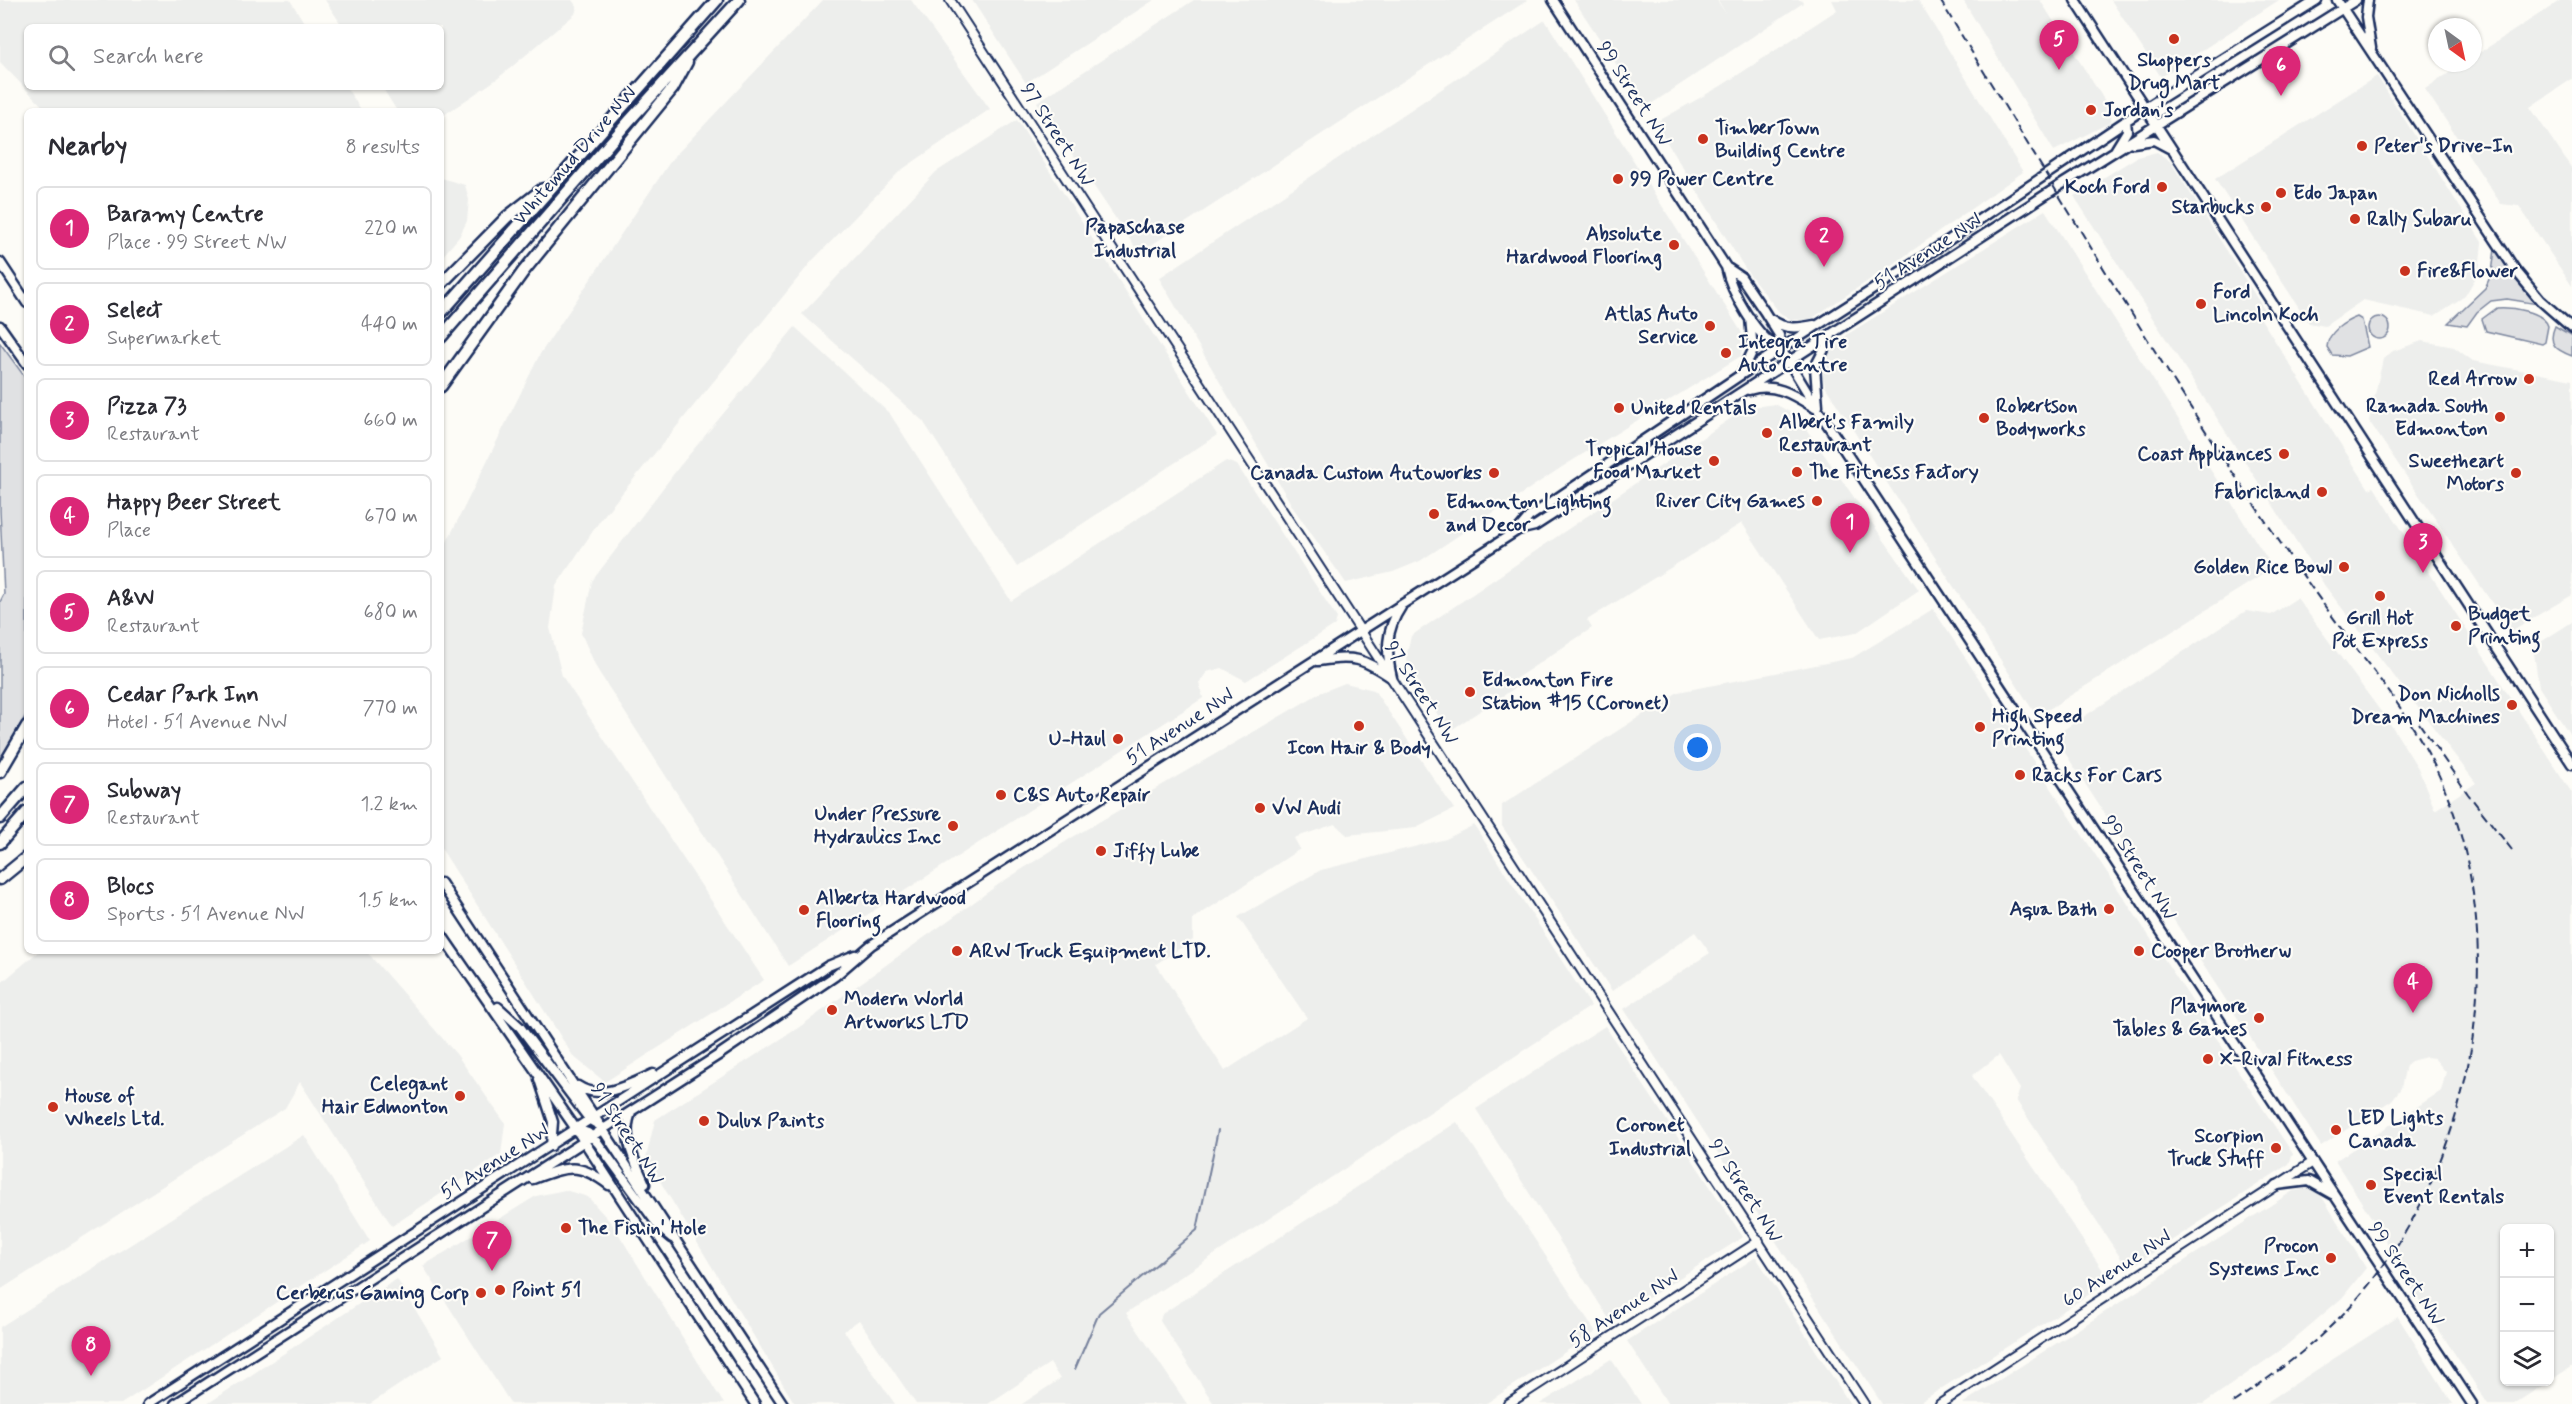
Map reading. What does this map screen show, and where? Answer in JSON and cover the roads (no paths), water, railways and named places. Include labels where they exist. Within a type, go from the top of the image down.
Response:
[{"type":"highway","name":"Whitemud Drive NW","points":[[444,310],[717,0]]},
{"type":"highway","name":"Whitemud Drive NW","points":[[444,335],[696,46],[739,0]]},
{"type":"highway","points":[[444,382],[523,272],[673,88],[696,46]]},
{"type":"highway","points":[[444,281],[507,218],[564,172]]},
{"type":"highway","points":[[0,772],[24,731]]},
{"type":"highway","points":[[0,818],[24,790]]},
{"type":"highway","points":[[0,843],[24,815]]},
{"type":"highway","points":[[0,879],[24,859]]},
{"type":"main road","name":"99 Street NW","points":[[1553,0],[1726,267],[1729,283],[1749,315],[1769,344],[1781,349]]},
{"type":"main road","points":[[2076,0],[2572,764]]},
{"type":"main road","name":"51 Avenue NW","points":[[175,1404],[632,1111],[835,975],[861,952],[1518,530],[1529,517],[1739,376],[1922,258],[2126,120],[2317,0]]},
{"type":"main road","points":[[2337,0],[2516,271],[2540,300],[2572,328]]},
{"type":"main road","name":"51 Avenue NW","points":[[1518,530],[1535,526],[2157,124],[2356,0]]},
{"type":"main road","points":[[2368,0],[2366,17],[2371,51]]},
{"type":"main road","points":[[2114,152],[2127,131],[2126,120]]},
{"type":"main road","points":[[2114,152],[2136,141],[2150,139],[2165,144],[2175,153]]},
{"type":"main road","points":[[0,262],[24,298]]},
{"type":"main road","name":"99 Street NW","points":[[1726,267],[1741,277],[1764,311],[1779,335],[1781,349],[1818,410],[2472,1404]]},
{"type":"main road","points":[[1764,311],[1784,327],[1800,328],[1818,324]]},
{"type":"main road","points":[[1739,376],[1748,364],[1753,350],[1749,315]]},
{"type":"main road","points":[[0,326],[24,360]]},
{"type":"main road","points":[[1818,410],[1815,367],[1822,348],[1833,333]]},
{"type":"main road","points":[[1739,394],[1769,386],[1794,395],[1818,410]]},
{"type":"main road","points":[[1392,678],[1386,652],[1387,638],[1404,603]]},
{"type":"main road","points":[[1314,661],[1357,658],[1368,662],[1392,678]]},
{"type":"main road","name":"91 Street NW","points":[[444,888],[575,1084],[593,1118]]},
{"type":"main road","name":"91 Street NW","points":[[444,938],[576,1129]]},
{"type":"main road","name":"51 Avenue NW","points":[[148,1404],[552,1146],[828,966],[861,952]]},
{"type":"main road","points":[[484,994],[520,1027],[593,1118],[604,1128]]},
{"type":"main road","points":[[575,1084],[588,1091],[603,1091],[635,1082],[679,1064]]},
{"type":"main road","points":[[535,1067],[553,1122],[552,1146]]},
{"type":"main road","points":[[632,1111],[627,1125],[630,1147],[654,1206]]},
{"type":"main road","name":"91 Street NW","points":[[604,1128],[783,1404]]},
{"type":"main road","points":[[576,1129],[588,1139],[660,1228],[677,1242]]},
{"type":"main road","name":"91 Street NW","points":[[588,1139],[614,1188],[755,1404]]},
{"type":"main road","points":[[515,1186],[570,1167],[586,1170],[614,1188]]},
{"type":"main road","points":[[2277,1185],[2309,1180],[2335,1196]]},
{"type":"street","name":"97 Street NW","points":[[950,0],[1864,1404]]},
{"type":"street","name":"60 Avenue NW","points":[[1940,1404],[2313,1162]]},
{"type":"street","name":"58 Avenue NW","points":[[1508,1404],[1758,1241]]},
{"type":"waterway","points":[[1075,1369],[1099,1313],[1197,1230],[1218,1130]]},
{"type":"railway","points":[[1940,0],[2227,464],[2311,587],[2413,727],[2433,763],[2457,824],[2472,888],[2478,954],[2475,1021],[2463,1087],[2444,1151],[2417,1211],[2383,1266],[2350,1307],[2294,1358],[2231,1404]]},
{"type":"railway","points":[[2419,723],[2468,794],[2512,850]]},
{"type":"place","name":"Shoppers Drug Mart","points":[[2174,39]]},
{"type":"place","name":"A&W","points":[[2059,70]]},
{"type":"place","name":"Cedar Park Inn","points":[[2281,96]]},
{"type":"place","name":"Jordan's","points":[[2091,110]]},
{"type":"place","name":"TimberTown Building Centre","points":[[1703,139]]},
{"type":"place","name":"Peter's Drive-In","points":[[2362,146]]},
{"type":"place","name":"99 Power Centre","points":[[1618,179]]},
{"type":"place","name":"Koch Ford","points":[[2162,187]]},
{"type":"place","name":"Edo Japan","points":[[2281,193]]},
{"type":"place","name":"Starbucks","points":[[2266,207]]},
{"type":"place","name":"Rally Subaru","points":[[2355,219]]},
{"type":"place","name":"Absolute Hardwood Flooring","points":[[1674,245]]},
{"type":"place","name":"Select","points":[[1824,267]]},
{"type":"place","name":"Fire&Flower","points":[[2405,271]]},
{"type":"place","name":"Ford Lincoln Koch","points":[[2201,304]]},
{"type":"place","name":"Atlas Auto Service","points":[[1710,326]]},
{"type":"place","name":"Integra Tire Auto Centre","points":[[1726,353]]},
{"type":"place","name":"Red Arrow","points":[[2529,379]]},
{"type":"place","name":"United Rentals","points":[[1619,408]]},
{"type":"place","name":"Ramada South Edmonton","points":[[2500,417]]},
{"type":"place","name":"Robertson Bodyworks","points":[[1984,418]]},
{"type":"place","name":"Albert's Family Restaurant","points":[[1767,433]]},
{"type":"place","name":"Coast Appliances","points":[[2284,454]]},
{"type":"place","name":"Tropical House Food Market","points":[[1714,461]]},
{"type":"place","name":"The Fitness Factory","points":[[1797,472]]},
{"type":"place","name":"Canada Custom Autoworks","points":[[1494,473]]},
{"type":"place","name":"Sweetheart Motors","points":[[2516,473]]},
{"type":"place","name":"Fabricland","points":[[2322,492]]},
{"type":"place","name":"River City Games","points":[[1817,501]]},
{"type":"place","name":"Edmonton Lighting and Decor","points":[[1434,514]]},
{"type":"place","name":"Baramy Centre","points":[[1850,553]]},
{"type":"place","name":"Golden Rice Bowl","points":[[2344,567]]},
{"type":"place","name":"Pizza 73","points":[[2423,573]]},
{"type":"place","name":"Grill Hot Pot Express","points":[[2380,596]]},
{"type":"place","name":"Budget Printing","points":[[2456,626]]},
{"type":"place","name":"Edmonton Fire Station #15 (Coronet)","points":[[1470,692]]},
{"type":"place","name":"Don Nicholls Dream Machines","points":[[2512,705]]},
{"type":"place","name":"Icon Hair & Body","points":[[1359,726]]},
{"type":"place","name":"High Speed Printing","points":[[1980,727]]},
{"type":"place","name":"U-Haul","points":[[1118,739]]},
{"type":"place","name":"Racks For Cars","points":[[2020,775]]},
{"type":"place","name":"C&S Auto Repair","points":[[1001,795]]},
{"type":"place","name":"VW Audi","points":[[1260,808]]},
{"type":"place","name":"Under Pressure Hydraulics Inc","points":[[953,826]]},
{"type":"place","name":"Jiffy Lube","points":[[1101,851]]},
{"type":"place","name":"Aqua Bath","points":[[2109,909]]},
{"type":"place","name":"Alberta Hardwood Flooring","points":[[804,910]]},
{"type":"place","name":"ARW Truck Equipment LTD.","points":[[957,951]]},
{"type":"place","name":"Cooper Brotherw","points":[[2139,951]]},
{"type":"place","name":"Modern World Artworks LTD","points":[[832,1010]]},
{"type":"place","name":"Happy Beer Street","points":[[2413,1013]]},
{"type":"place","name":"Playmore Tables & Games","points":[[2259,1018]]},
{"type":"place","name":"X-Rival Fitness","points":[[2208,1059]]},
{"type":"place","name":"Celegant Hair Edmonton","points":[[460,1096]]},
{"type":"place","name":"House of Wheels Ltd.","points":[[53,1107]]},
{"type":"place","name":"Dulux Paints","points":[[704,1121]]},
{"type":"place","name":"LED Lights Canada","points":[[2336,1130]]},
{"type":"place","name":"Scorpion Truck Stuff","points":[[2276,1148]]},
{"type":"place","name":"Special Event Rentals","points":[[2371,1185]]},
{"type":"place","name":"The Fishin' Hole","points":[[566,1228]]},
{"type":"place","name":"Procon Systems Inc","points":[[2331,1258]]},
{"type":"place","name":"Subway","points":[[492,1271]]},
{"type":"place","name":"Point 51","points":[[500,1290]]},
{"type":"place","name":"Cerberus Gaming Corp","points":[[481,1293]]},
{"type":"place","name":"Blocs","points":[[91,1376]]},
{"type":"district","name":"Papaschase Industrial","points":[[1135,239]]},
{"type":"district","name":"Coronet Industrial","points":[[1650,1137]]}]
